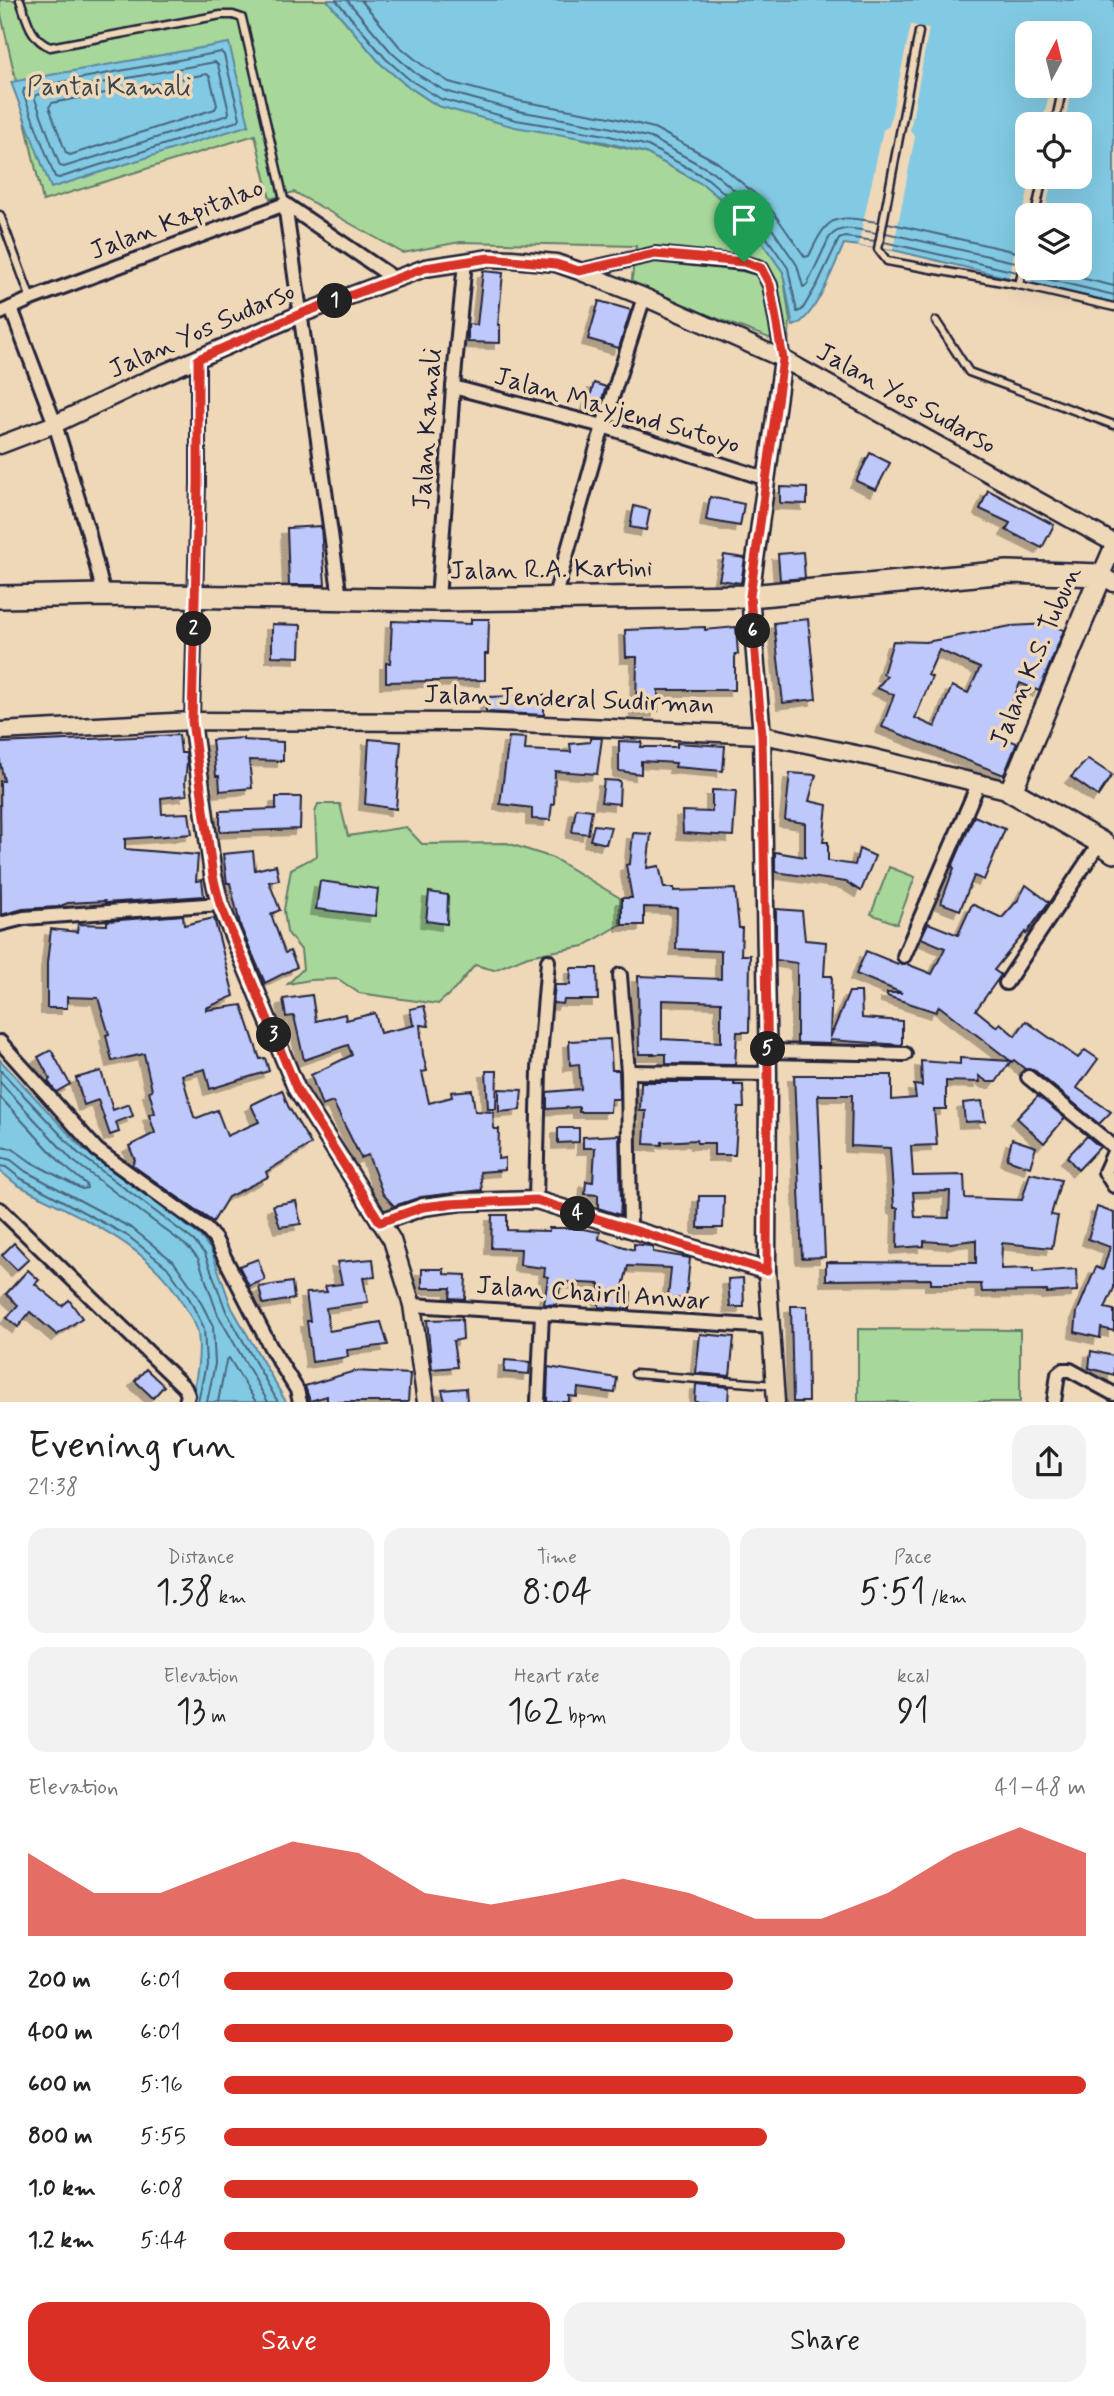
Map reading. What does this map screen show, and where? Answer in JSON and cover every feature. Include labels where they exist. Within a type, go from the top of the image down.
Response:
[{"type":"highway","name":"Jalan R.A. Kartini","points":[[0,597],[438,600],[750,596],[1007,572],[1107,579]]},
{"type":"highway","name":"Jalan K.S. Tubun","points":[[1011,791],[1107,579]]},
{"type":"highway","name":"Jalan Jenderal Sudirman","points":[[1011,791],[1107,847]]},
{"type":"main road","name":"Jalan Yos Sudarso","points":[[0,445],[55,424],[145,381],[300,314],[425,268],[489,258],[512,259],[556,264],[579,271],[645,297],[783,359],[1114,544]]},
{"type":"main road","points":[[776,1394],[767,1271],[768,1052],[762,735],[750,596],[783,359]]},
{"type":"main road","name":"Jalan K.S. Tubun","points":[[1107,579],[1114,544]]},
{"type":"main road","points":[[192,721],[213,876],[220,904],[297,1090],[392,1240],[412,1305],[426,1402]]},
{"type":"main road","name":"Jalan Jenderal Sudirman","points":[[0,731],[192,721],[477,722],[762,735],[1011,791]]},
{"type":"main road","points":[[380,1222],[423,1207],[536,1200],[767,1271]]},
{"type":"street","name":"Jalan Kapitalao","points":[[5,310],[285,204],[395,279]]},
{"type":"street","points":[[285,204],[340,598]]},
{"type":"street","points":[[579,271],[655,254],[744,262],[761,268],[770,285],[783,359]]},
{"type":"street","name":"Jalan Kamali","points":[[438,600],[465,262]]},
{"type":"street","points":[[554,599],[603,426],[645,297]]},
{"type":"street","points":[[5,310],[55,424],[88,531],[104,596]]},
{"type":"street","points":[[192,721],[198,359]]},
{"type":"street","name":"Jalan Mayjend Sutoyo","points":[[453,387],[603,426],[767,479]]},
{"type":"street","points":[[904,956],[979,782]]},
{"type":"street","points":[[1006,983],[1107,847]]},
{"type":"street","points":[[0,924],[24,918],[220,904]]},
{"type":"street","points":[[536,1200],[538,1069],[548,961]]},
{"type":"street","points":[[620,975],[628,1072],[630,1230]]},
{"type":"street","points":[[0,1042],[97,1150],[206,1229],[215,1239],[271,1348],[297,1390],[300,1402]]},
{"type":"street","points":[[768,1052],[905,1054]]},
{"type":"street","points":[[628,1072],[768,1074]]},
{"type":"street","points":[[1028,1077],[1114,1147]]},
{"type":"street","points":[[1114,1153],[1105,1172],[1114,1186]]},
{"type":"street","points":[[0,1209],[185,1388],[188,1395],[186,1402]]},
{"type":"street","name":"Jalan Chairil Anwar","points":[[412,1305],[772,1327]]},
{"type":"street","points":[[538,1402],[542,1314]]},
{"type":"street","points":[[1054,1402],[1058,1374],[1063,1370],[1070,1370],[1114,1394]]},
{"type":"lane","points":[[20,0],[33,35],[39,43],[50,47],[221,15],[242,18],[285,204]]},
{"type":"lane","points":[[919,32],[877,249],[887,261],[1019,285],[1114,307]]},
{"type":"lane","points":[[0,215],[31,299]]},
{"type":"lane","points":[[1019,285],[1020,280]]},
{"type":"lane","points":[[936,321],[969,372],[1114,425]]},
{"type":"lane","points":[[635,1374],[776,1394]]},
{"type":"green space","name":"Pantai Kamali","points":[[0,0],[327,0],[381,64],[438,106],[646,153],[704,185],[748,222],[783,272],[790,321],[788,345],[631,286],[636,246],[460,242],[403,253],[294,192],[270,199],[255,135],[43,201]]},
{"type":"green space","points":[[318,804],[340,804],[348,836],[406,827],[422,844],[507,843],[553,858],[620,898],[620,925],[584,946],[528,956],[494,970],[475,965],[438,1004],[359,993],[338,979],[288,984],[303,969],[301,950],[287,932],[284,910],[291,869],[317,856],[315,813]]},
{"type":"green space","points":[[889,867],[915,877],[897,924],[871,914]]},
{"type":"green space","points":[[858,1329],[1020,1330],[1020,1402],[858,1402]]},
{"type":"water","points":[[327,0],[1114,0],[1114,303],[1018,280],[1092,280],[1092,203],[1015,203],[1015,279],[893,250],[844,244],[816,303],[801,322],[793,326],[783,272],[748,222],[704,185],[646,153],[605,142],[515,127],[438,106],[381,64]]},
{"type":"water","points":[[229,43],[249,125],[51,188],[11,82]]},
{"type":"water","points":[[0,1060],[82,1148],[199,1235],[211,1250],[232,1308],[286,1402],[191,1402],[198,1359],[198,1333],[171,1286],[154,1267],[112,1234],[16,1184],[0,1171]]},
{"type":"pier","points":[[911,25],[929,28],[910,130],[915,137],[893,250],[858,246],[883,130],[889,126]]},
{"type":"pier","points":[[1048,98],[1070,98],[1067,112],[1045,112]]},
{"type":"pier","points":[[1028,189],[1050,189],[1047,203],[1025,203]]},
{"type":"pier","points":[[1015,250],[1015,278],[1009,277]]},
{"type":"building","points":[[483,271],[503,273],[498,325],[500,343],[468,342],[468,324],[477,325]]},
{"type":"building","points":[[599,301],[631,310],[619,348],[588,339]]},
{"type":"building","points":[[594,383],[606,387],[597,414],[586,411]]},
{"type":"building","points":[[870,453],[890,463],[876,490],[856,481]]},
{"type":"building","points":[[780,487],[807,488],[807,504],[780,503]]},
{"type":"building","points":[[988,490],[1054,525],[1042,548],[1006,530],[1010,523],[980,509]]},
{"type":"building","points":[[710,497],[744,504],[740,526],[706,520]]},
{"type":"building","points":[[634,506],[650,510],[646,530],[630,527]]},
{"type":"building","points":[[321,526],[325,585],[289,585],[287,528]]},
{"type":"building","points":[[803,552],[805,578],[780,580],[778,554]]},
{"type":"building","points":[[724,555],[745,558],[741,583],[719,580]]},
{"type":"building","points":[[471,619],[489,619],[485,680],[386,682],[386,663],[390,663],[392,621],[471,624]]},
{"type":"building","points":[[808,619],[816,699],[783,703],[774,623]]},
{"type":"building","points":[[272,624],[301,625],[300,657],[272,656]]},
{"type":"building","points":[[1048,624],[1064,630],[1039,691],[1020,683],[998,736],[1017,743],[1004,775],[882,727],[894,695],[877,688],[887,676],[883,674],[893,641],[926,642],[1011,626]],"holes":[[[939,650],[980,668],[968,693],[952,686],[935,727],[915,718],[932,677],[928,675]]]},
{"type":"building","points":[[705,627],[705,630],[736,627],[738,654],[735,654],[735,690],[658,690],[658,711],[636,711],[637,657],[626,657],[625,630]]},
{"type":"building","points":[[544,695],[544,715],[486,712],[486,697]]},
{"type":"building","points":[[179,735],[181,753],[186,753],[187,795],[161,798],[162,814],[189,813],[192,834],[125,839],[125,849],[198,855],[196,881],[202,880],[204,896],[68,903],[58,907],[23,909],[1,915],[0,781],[4,781],[0,743]]},
{"type":"building","points":[[509,737],[526,738],[525,750],[571,752],[570,744],[590,742],[590,738],[602,738],[597,774],[555,771],[554,804],[550,820],[532,819],[532,808],[500,804]]},
{"type":"building","points":[[243,738],[283,742],[283,761],[249,760],[252,788],[220,791],[212,740]]},
{"type":"building","points":[[369,739],[401,742],[396,809],[365,804]]},
{"type":"building","points":[[619,741],[642,742],[641,747],[677,747],[677,743],[725,746],[723,771],[675,767],[676,763],[641,761],[641,774],[619,771]]},
{"type":"building","points":[[1088,759],[1112,775],[1098,796],[1071,777]]},
{"type":"building","points":[[790,773],[816,775],[809,801],[827,805],[823,842],[828,842],[828,861],[855,865],[859,849],[875,856],[861,891],[846,882],[775,872],[775,852],[805,857],[805,823],[785,820]]},
{"type":"building","points":[[604,780],[620,781],[619,804],[601,802]]},
{"type":"building","points":[[712,790],[736,791],[733,836],[683,833],[682,811],[712,812]]},
{"type":"building","points":[[276,797],[301,797],[300,829],[220,832],[220,811],[276,809]]},
{"type":"building","points":[[576,808],[592,810],[588,834],[572,832]]},
{"type":"building","points":[[974,816],[1005,829],[984,880],[974,876],[960,910],[941,903],[954,868],[952,867]]},
{"type":"building","points":[[594,825],[611,827],[606,844],[590,840]]},
{"type":"building","points":[[633,833],[651,834],[647,868],[659,866],[664,888],[674,888],[674,891],[735,889],[739,928],[742,928],[741,955],[750,955],[749,1032],[737,1032],[735,1065],[666,1064],[666,1054],[639,1054],[638,976],[721,979],[721,951],[676,949],[677,908],[644,907],[644,925],[622,925],[622,898],[632,898],[626,865],[630,864]],"holes":[[[662,1000],[721,1002],[721,1042],[662,1039]]]},
{"type":"building","points":[[253,851],[255,870],[276,865],[279,880],[269,882],[280,910],[271,914],[285,953],[290,951],[297,967],[265,983],[241,928],[230,883],[227,883],[223,854]]},
{"type":"building","points":[[320,881],[378,889],[375,916],[316,909]]},
{"type":"building","points":[[1026,885],[1049,902],[1026,934],[1025,932],[994,970],[1001,975],[976,1010],[997,1027],[1000,1023],[1015,1036],[1026,1021],[1078,1058],[1085,1050],[1098,1059],[1077,1088],[1111,1112],[1099,1124],[1034,1070],[1025,1069],[1014,1060],[1012,1062],[939,1006],[936,1012],[887,996],[887,993],[902,993],[856,974],[866,951],[932,974],[945,948],[921,938],[928,923],[958,935],[972,904],[1002,918],[1018,900]]},
{"type":"building","points":[[429,892],[448,895],[447,924],[426,921]]},
{"type":"building","points":[[776,909],[802,911],[805,940],[826,942],[824,976],[832,976],[830,1038],[849,992],[861,992],[862,1018],[902,1021],[902,1045],[830,1040],[830,1044],[797,1043],[797,963],[776,960]]},
{"type":"building","points":[[183,915],[184,925],[214,918],[234,996],[206,1010],[242,1005],[260,1059],[265,1058],[269,1071],[210,1089],[205,1069],[182,1075],[194,1117],[217,1110],[227,1136],[259,1122],[251,1105],[282,1090],[288,1106],[311,1144],[266,1172],[268,1177],[228,1197],[213,1222],[132,1165],[135,1160],[129,1146],[155,1133],[149,1115],[155,1113],[144,1054],[112,1061],[106,1035],[109,1034],[98,998],[67,997],[67,1008],[47,1008],[47,963],[51,929],[77,932],[78,924],[107,925],[107,921]]},
{"type":"building","points":[[571,968],[597,968],[598,1000],[564,1000],[563,1004],[553,1003],[555,985],[570,985]]},
{"type":"building","points":[[312,995],[316,1021],[345,1014],[346,1020],[375,1013],[380,1033],[416,1025],[413,1025],[410,1009],[424,1006],[429,1026],[420,1025],[427,1071],[422,1072],[429,1103],[452,1097],[451,1092],[472,1090],[475,1111],[493,1112],[494,1129],[499,1129],[498,1159],[505,1158],[505,1170],[480,1172],[482,1190],[421,1197],[394,1206],[383,1194],[368,1155],[361,1158],[333,1102],[322,1106],[311,1075],[352,1055],[348,1045],[304,1060],[294,1016],[286,1017],[283,999]]},
{"type":"building","points":[[610,1039],[612,1070],[619,1070],[620,1099],[611,1099],[610,1112],[579,1112],[579,1107],[547,1109],[547,1092],[581,1089],[579,1064],[570,1065],[569,1041]]},
{"type":"building","points":[[51,1050],[70,1084],[56,1092],[38,1057]]},
{"type":"building","points":[[960,1058],[1011,1061],[996,1082],[988,1082],[979,1076],[980,1082],[946,1081],[946,1109],[934,1109],[937,1145],[911,1146],[913,1176],[964,1175],[965,1198],[1022,1200],[1030,1173],[1061,1180],[1051,1215],[1058,1216],[1052,1248],[1002,1243],[1001,1269],[1033,1268],[1033,1272],[1076,1269],[1077,1291],[982,1292],[981,1284],[931,1284],[931,1279],[826,1280],[826,1262],[976,1263],[976,1240],[951,1243],[924,1241],[924,1246],[897,1248],[898,1208],[894,1208],[890,1148],[851,1146],[852,1095],[818,1095],[825,1257],[802,1258],[794,1075],[892,1075],[892,1100],[916,1098],[914,1085],[922,1086],[921,1061],[960,1064]],"holes":[[[950,1191],[949,1218],[915,1217],[913,1192]]]},
{"type":"building","points":[[101,1071],[113,1110],[129,1104],[133,1116],[116,1122],[119,1132],[110,1135],[98,1100],[84,1105],[76,1078]]},
{"type":"building","points":[[486,1071],[497,1071],[496,1109],[488,1109]]},
{"type":"building","points":[[641,1082],[734,1082],[734,1085],[743,1085],[744,1108],[738,1108],[735,1155],[714,1155],[714,1143],[697,1143],[696,1140],[662,1142],[662,1145],[644,1144],[646,1111],[640,1111]]},
{"type":"building","points":[[499,1089],[522,1090],[520,1110],[499,1112]]},
{"type":"building","points":[[1038,1096],[1065,1118],[1044,1143],[1017,1118]]},
{"type":"building","points":[[982,1101],[985,1121],[965,1122],[963,1103]]},
{"type":"building","points":[[558,1128],[579,1128],[579,1142],[558,1143]]},
{"type":"building","points":[[619,1135],[620,1215],[598,1208],[598,1195],[585,1194],[586,1181],[593,1182],[595,1148],[583,1148],[583,1137]]},
{"type":"building","points":[[1087,1136],[1100,1147],[1078,1170],[1067,1157]]},
{"type":"building","points":[[1012,1139],[1036,1147],[1030,1167],[1007,1159]]},
{"type":"building","points":[[699,1196],[724,1196],[723,1228],[698,1228]]},
{"type":"building","points":[[296,1201],[301,1224],[280,1227],[273,1205]]},
{"type":"building","points":[[1097,1207],[1114,1213],[1114,1288],[1105,1308],[1114,1310],[1114,1331],[1101,1328],[1100,1338],[1075,1332],[1077,1312],[1096,1267],[1103,1270],[1110,1247],[1088,1239]]},
{"type":"building","points":[[492,1215],[507,1215],[507,1230],[549,1231],[549,1228],[577,1228],[600,1232],[599,1239],[634,1250],[634,1244],[650,1246],[653,1247],[653,1252],[690,1258],[686,1299],[668,1298],[671,1268],[628,1266],[622,1291],[631,1292],[630,1309],[599,1307],[600,1284],[561,1282],[557,1305],[544,1304],[548,1277],[544,1276],[545,1268],[520,1265],[521,1249],[491,1248]]},
{"type":"building","points":[[14,1243],[29,1259],[17,1270],[2,1255]]},
{"type":"building","points":[[258,1259],[265,1280],[249,1286],[239,1266]]},
{"type":"building","points":[[373,1259],[375,1277],[363,1278],[368,1302],[326,1308],[329,1331],[381,1322],[388,1345],[347,1350],[348,1357],[312,1362],[306,1293],[327,1292],[325,1286],[342,1284],[337,1262]]},
{"type":"building","points":[[422,1269],[444,1269],[444,1274],[466,1275],[465,1299],[450,1298],[451,1288],[422,1288]]},
{"type":"building","points":[[28,1270],[39,1280],[35,1284],[62,1306],[69,1300],[82,1318],[57,1335],[30,1312],[18,1327],[7,1318],[18,1305],[6,1294]]},
{"type":"building","points":[[743,1278],[744,1307],[730,1307],[728,1279]]},
{"type":"building","points":[[292,1282],[294,1299],[263,1304],[259,1287]]},
{"type":"building","points":[[791,1306],[807,1306],[808,1402],[793,1402]]},
{"type":"building","points":[[462,1319],[463,1339],[453,1341],[457,1367],[432,1369],[427,1320]]},
{"type":"building","points":[[700,1334],[734,1337],[730,1376],[696,1373]]},
{"type":"building","points":[[1091,1351],[1114,1356],[1114,1375],[1089,1368]]},
{"type":"building","points":[[505,1360],[530,1362],[529,1374],[504,1372]]},
{"type":"building","points":[[548,1367],[617,1378],[615,1393],[578,1388],[577,1397],[569,1396],[569,1402],[547,1402]]},
{"type":"building","points":[[146,1369],[164,1386],[153,1398],[135,1381]]},
{"type":"building","points":[[355,1371],[410,1374],[408,1402],[327,1402],[327,1396],[310,1401],[305,1386]]},
{"type":"building","points":[[696,1384],[729,1387],[728,1402],[695,1402]]},
{"type":"building","points":[[466,1388],[467,1402],[445,1402],[442,1390]]},
{"type":"route","points":[[655,254],[744,262],[761,268],[770,285],[783,359],[750,596],[762,735],[768,1074],[767,1271],[536,1200],[461,1202],[423,1207],[380,1222],[297,1090],[220,904],[213,876],[192,721],[198,359],[300,314],[425,268],[489,258],[556,264],[579,271],[655,254]]}]
